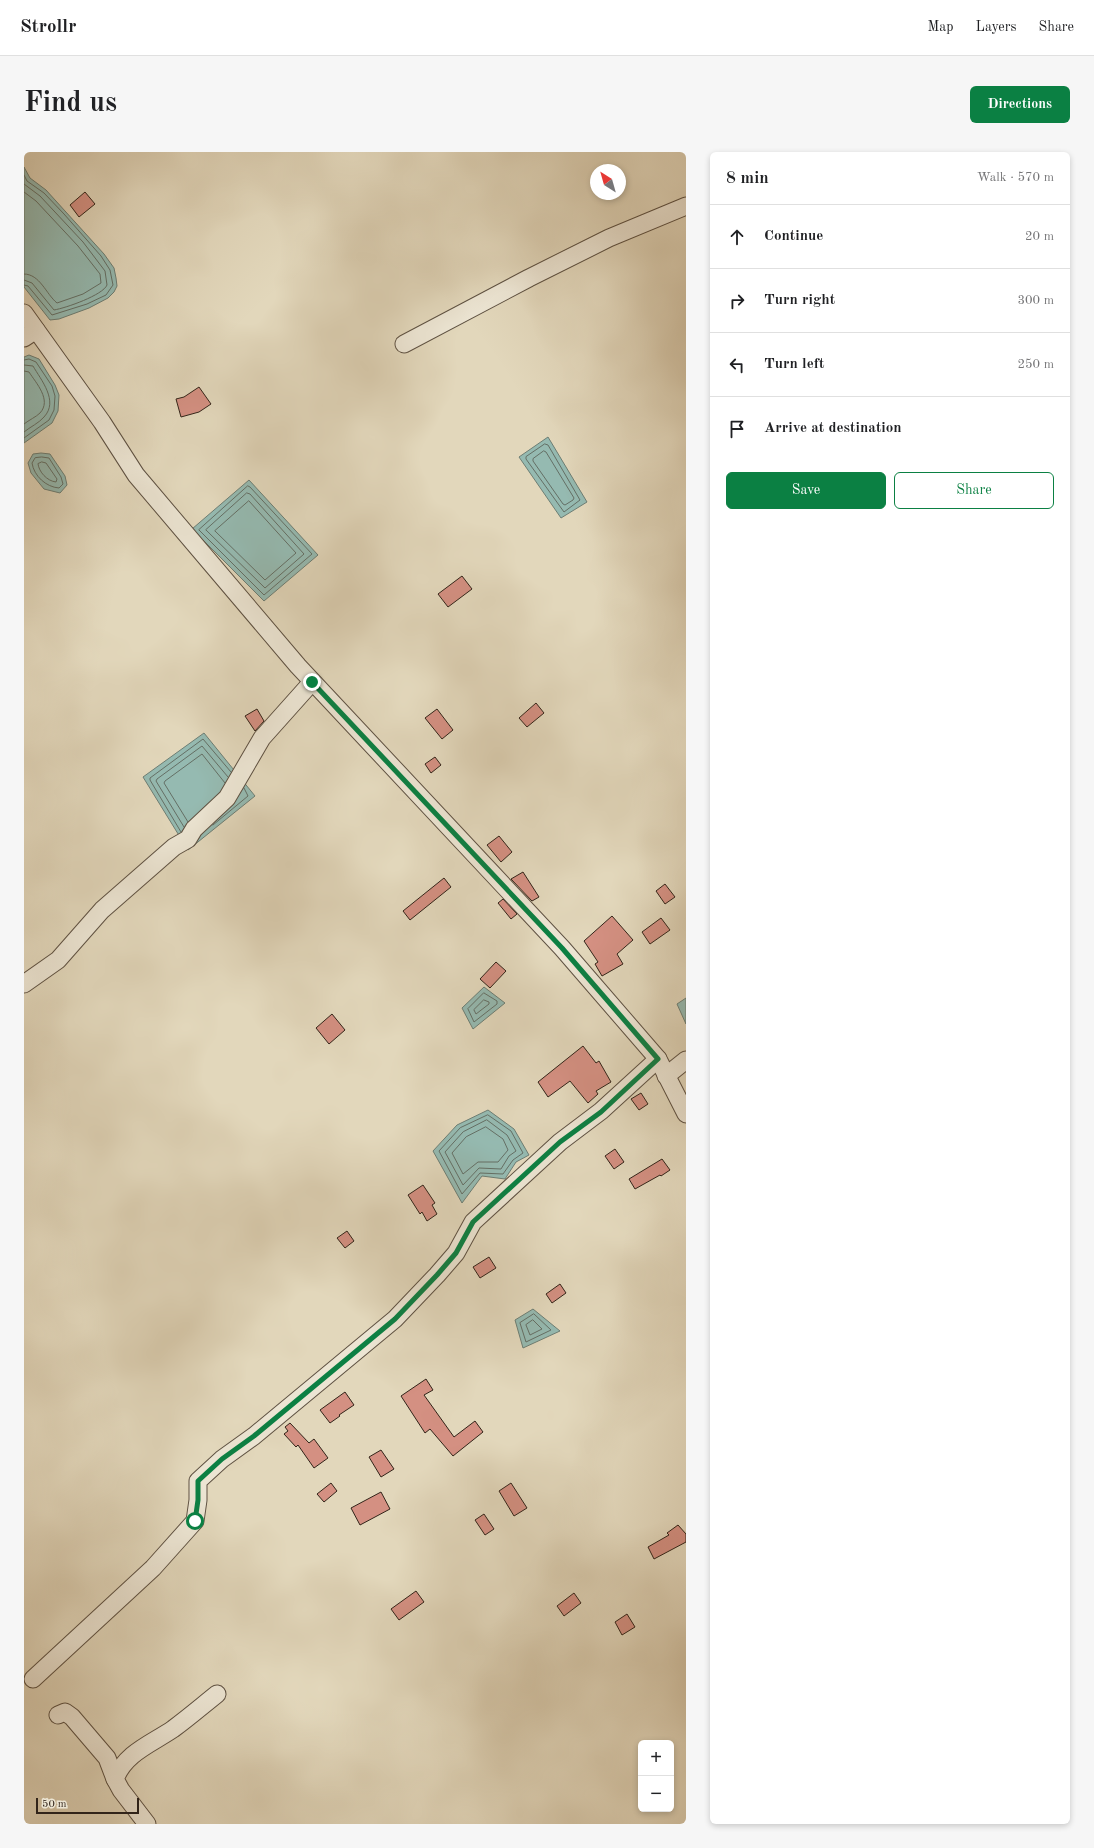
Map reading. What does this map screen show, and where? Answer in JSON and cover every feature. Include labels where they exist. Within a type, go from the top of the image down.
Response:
[{"type":"street","points":[[404,344],[529,278],[609,238],[686,206]]},
{"type":"street","points":[[24,313],[30,334],[102,422],[136,474],[312,682],[562,948],[658,1059],[686,1114]]},
{"type":"street","points":[[24,984],[58,960],[102,910],[174,847],[188,839],[194,829],[227,798],[262,738],[312,682]]},
{"type":"street","points":[[33,1679],[153,1568],[195,1521],[198,1500],[198,1481],[222,1459],[254,1436],[395,1319],[456,1253],[473,1222],[560,1142],[601,1112],[658,1059]]},
{"type":"street","points":[[666,1076],[686,1060]]},
{"type":"street","points":[[115,1780],[121,1767],[132,1754],[174,1728],[217,1694]]},
{"type":"street","points":[[58,1715],[65,1712],[72,1717],[106,1758],[121,1790],[147,1824]]},
{"type":"water","points":[[24,167],[30,178],[46,190],[104,254],[114,268],[117,286],[108,298],[89,308],[59,319],[50,320],[24,287]]},
{"type":"water","points":[[29,355],[39,359],[55,385],[59,395],[58,411],[52,423],[24,443],[24,357]]},
{"type":"water","points":[[548,437],[587,502],[561,518],[519,457]]},
{"type":"water","points":[[33,454],[50,454],[65,476],[67,485],[60,493],[44,489],[31,473],[28,463]]},
{"type":"water","points":[[249,480],[318,555],[264,601],[192,529]]},
{"type":"water","points":[[204,733],[255,796],[188,850],[143,777]]},
{"type":"water","points":[[484,987],[505,1003],[473,1029],[462,1008]]},
{"type":"water","points":[[686,998],[686,1024],[677,1004]]},
{"type":"water","points":[[488,1110],[514,1129],[529,1155],[516,1162],[505,1179],[482,1176],[462,1203],[433,1151],[457,1125]]},
{"type":"water","points":[[533,1309],[560,1331],[523,1348],[515,1320]]},
{"type":"building","points":[[85,192],[95,204],[79,217],[70,205]]},
{"type":"building","points":[[199,387],[211,404],[199,412],[181,417],[176,399],[184,397]]},
{"type":"building","points":[[462,576],[472,589],[448,607],[438,594]]},
{"type":"building","points":[[536,703],[544,713],[527,727],[519,718]]},
{"type":"building","points":[[257,709],[264,721],[255,731],[245,716]]},
{"type":"building","points":[[437,709],[453,730],[442,739],[425,718]]},
{"type":"building","points":[[435,757],[441,765],[431,773],[425,764]]},
{"type":"building","points":[[499,836],[512,852],[501,862],[487,845]]},
{"type":"building","points":[[523,872],[539,897],[532,901],[511,879]]},
{"type":"building","points":[[444,878],[451,887],[410,920],[403,911]]},
{"type":"building","points":[[665,884],[675,897],[665,904],[656,891]]},
{"type":"building","points":[[503,899],[517,914],[511,919],[498,903]]},
{"type":"building","points":[[612,916],[633,940],[617,954],[623,964],[602,976],[595,964],[598,962],[584,941]]},
{"type":"building","points":[[661,918],[670,930],[650,944],[642,932]]},
{"type":"building","points":[[496,962],[506,971],[490,988],[480,979]]},
{"type":"building","points":[[332,1014],[345,1030],[329,1044],[316,1028]]},
{"type":"building","points":[[583,1046],[596,1063],[599,1061],[611,1082],[596,1091],[598,1094],[588,1103],[570,1081],[548,1097],[538,1082]]},
{"type":"building","points":[[641,1093],[648,1104],[639,1110],[631,1099]]},
{"type":"building","points":[[615,1149],[624,1162],[614,1169],[605,1156]]},
{"type":"building","points":[[662,1159],[670,1170],[635,1189],[629,1179]]},
{"type":"building","points":[[423,1185],[435,1203],[432,1205],[437,1214],[427,1221],[422,1212],[420,1214],[408,1195]]},
{"type":"building","points":[[347,1231],[354,1241],[345,1248],[337,1238]]},
{"type":"building","points":[[489,1257],[496,1268],[480,1278],[473,1267]]},
{"type":"building","points":[[560,1284],[566,1293],[552,1303],[546,1294]]},
{"type":"building","points":[[426,1379],[433,1390],[424,1395],[454,1437],[475,1421],[483,1432],[453,1456],[430,1429],[425,1433],[401,1396]]},
{"type":"building","points":[[345,1392],[354,1405],[330,1423],[320,1410]]},
{"type":"building","points":[[290,1423],[309,1443],[314,1439],[328,1458],[314,1468],[298,1445],[296,1447],[284,1434],[288,1431],[285,1427]]},
{"type":"building","points":[[381,1450],[394,1469],[381,1477],[369,1457]]},
{"type":"building","points":[[331,1483],[337,1491],[324,1502],[317,1494]]},
{"type":"building","points":[[511,1483],[527,1508],[514,1516],[499,1491]]},
{"type":"building","points":[[381,1492],[390,1509],[360,1525],[351,1508]]},
{"type":"building","points":[[484,1514],[494,1529],[485,1535],[475,1520]]},
{"type":"building","points":[[678,1525],[686,1534],[686,1542],[654,1559],[648,1547],[669,1535],[667,1533]]},
{"type":"building","points":[[416,1591],[424,1602],[399,1620],[391,1609]]},
{"type":"building","points":[[574,1593],[581,1603],[564,1616],[557,1606]]},
{"type":"building","points":[[627,1614],[635,1627],[622,1635],[615,1622]]},
{"type":"route","points":[[195,1521],[198,1500],[198,1481],[222,1459],[254,1436],[395,1319],[456,1253],[473,1222],[560,1142],[601,1112],[658,1059],[562,948],[312,682]]}]
